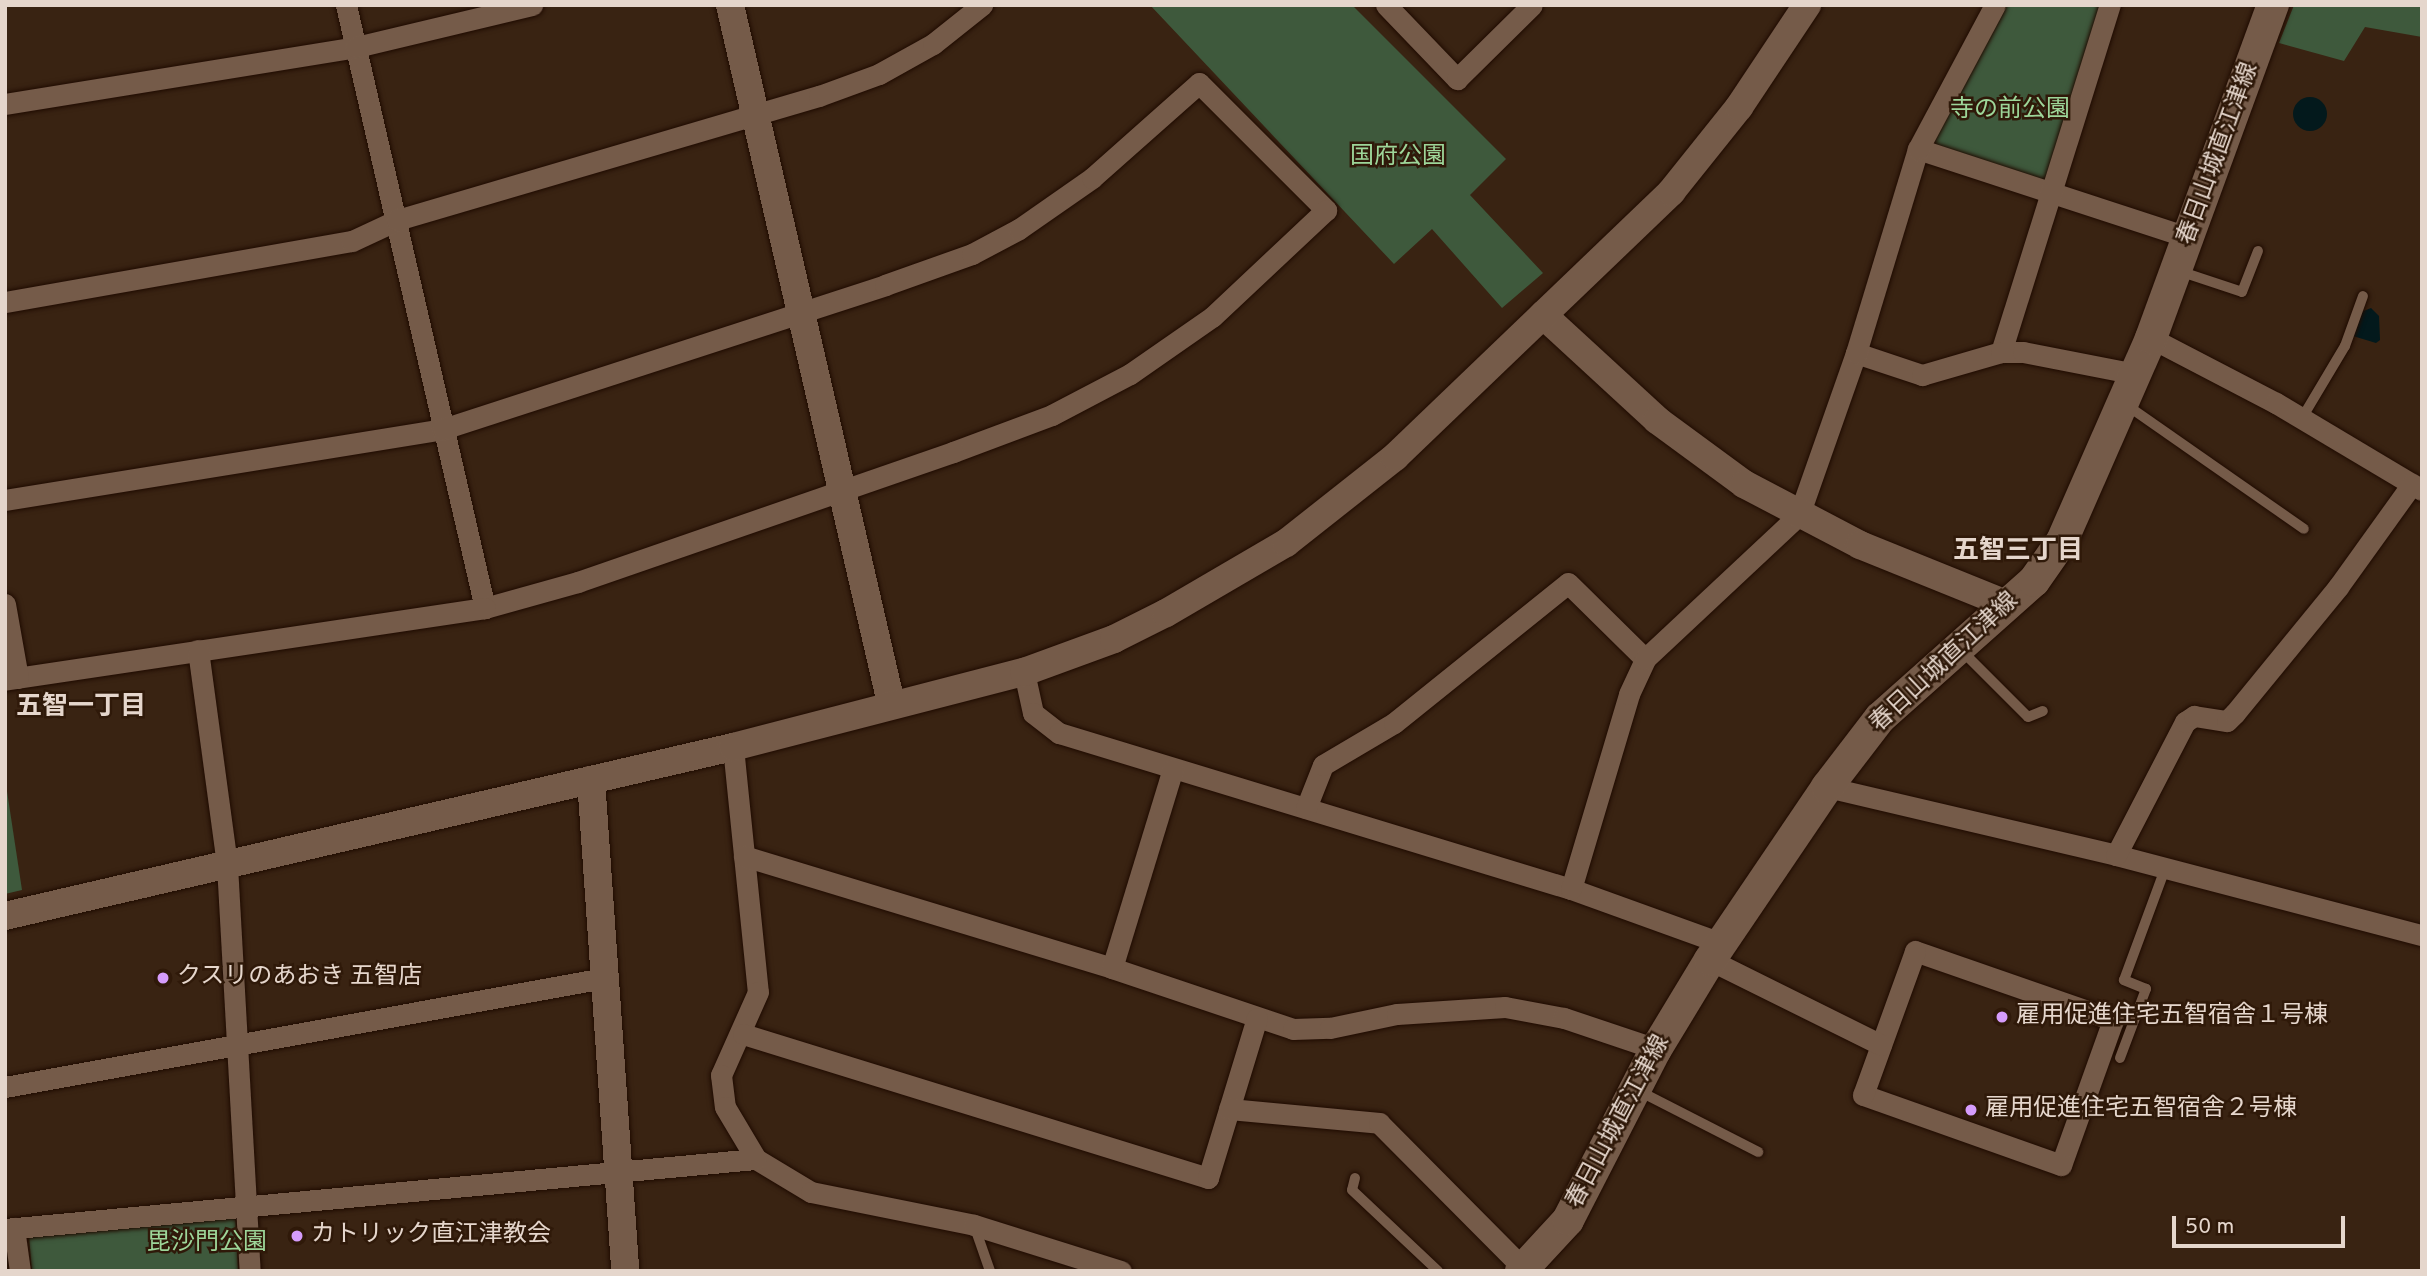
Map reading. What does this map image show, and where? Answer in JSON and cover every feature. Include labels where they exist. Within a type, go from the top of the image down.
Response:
[{"type":"main road","name":"春日山城直江津線","points":[[1522,1270],[1568,1220],[1656,1049],[1827,787],[1880,718],[1957,646],[2034,582],[2062,541],[2151,338],[2273,5]]},
{"type":"street","points":[[346,5],[485,608]]},
{"type":"street","points":[[5,104],[356,47],[531,5]]},
{"type":"street","points":[[730,5],[797,310],[891,703]]},
{"type":"street","points":[[5,302],[311,252],[352,241],[397,220],[879,74],[933,44],[982,5]]},
{"type":"street","points":[[1386,5],[1457,79],[1532,5]]},
{"type":"street","points":[[5,916],[733,747],[891,703],[1024,672],[1115,639],[1222,583],[1286,543],[1395,457],[1689,172],[1740,107],[1807,5]]},
{"type":"street","points":[[1571,889],[1629,694],[1645,659],[1799,515],[1856,353],[1918,149],[1995,5]]},
{"type":"street","points":[[2001,352],[2110,5]]},
{"type":"street","points":[[5,500],[443,429],[972,254],[1019,229],[1092,178],[1199,83],[1326,210],[1212,317],[1130,374],[1052,415],[578,582],[485,608],[11,679],[5,604]]},
{"type":"street","points":[[1918,149],[2188,237]]},
{"type":"street","points":[[1544,315],[1657,420],[1744,484],[1860,545],[2006,604]]},
{"type":"street","points":[[2116,855],[2185,722],[2194,716],[2228,721],[2417,487],[2302,418],[2151,338]]},
{"type":"street","points":[[1856,353],[1930,375],[2001,352],[2046,354],[2136,374]]},
{"type":"street","points":[[1306,808],[1323,765],[1394,723],[1568,583],[1645,659]]},
{"type":"street","points":[[198,650],[227,865],[250,1271]]},
{"type":"street","points":[[1024,672],[1033,713],[1043,725],[1173,769],[1571,889],[1717,952],[1881,1045]]},
{"type":"street","points":[[733,747],[758,992],[743,1034],[721,1075],[722,1091],[735,1127],[756,1159],[811,1192],[974,1225],[1121,1271]]},
{"type":"street","points":[[1112,968],[1173,769]]},
{"type":"street","points":[[591,780],[625,1271]]},
{"type":"street","points":[[1827,787],[2116,855],[2422,934]]},
{"type":"street","points":[[744,856],[1112,968],[1257,1018],[1309,1030],[1397,1014],[1505,1007],[1564,1018],[1656,1049]]},
{"type":"street","points":[[1915,951],[2113,1020],[2062,1165],[1863,1095],[1881,1045],[1915,951]]},
{"type":"street","points":[[5,1087],[604,978]]},
{"type":"street","points":[[743,1034],[1208,1178],[1257,1018]]},
{"type":"street","points":[[1229,1109],[1379,1123],[1522,1270]]},
{"type":"street","points":[[20,1271],[10,1228],[756,1159]]},
{"type":"lane","points":[[2176,270],[2242,292],[2258,251]]},
{"type":"lane","points":[[2302,418],[2345,346],[2363,296]]},
{"type":"lane","points":[[2124,402],[2304,528]]},
{"type":"lane","points":[[1957,646],[2028,717],[2043,712]]},
{"type":"lane","points":[[2120,1058],[2147,989],[2124,981],[2165,869]]},
{"type":"lane","points":[[1635,1089],[1758,1152]]},
{"type":"lane","points":[[1355,1178],[1352,1190],[1438,1271]]},
{"type":"lane","points":[[974,1225],[990,1271]]},
{"type":"green space","name":"国府公園","points":[[1150,5],[1352,5],[1506,159],[1470,195],[1543,273],[1502,308],[1432,229],[1394,264]]},
{"type":"green space","name":"寺の前公園","points":[[2004,5],[2100,5],[2045,183],[1931,145]]},
{"type":"green space","points":[[2294,5],[2422,5],[2422,37],[2365,27],[2344,61],[2279,43]]},
{"type":"green space","points":[[5,778],[22,890],[5,894]]},
{"type":"green space","name":"毘沙門公園","points":[[235,1214],[238,1271],[32,1271],[29,1236]]},
{"type":"water","points":[[2310,97],[2322,102],[2327,114],[2322,126],[2310,131],[2298,126],[2293,114],[2298,102]]},
{"type":"water","points":[[2371,308],[2379,316],[2380,340],[2376,343],[2353,336],[2361,312]]},
{"type":"place","name":"クスリのあおき 五智店","points":[[163,978]]},
{"type":"place","name":"雇用促進住宅五智宿舎１号棟","points":[[2002,1017]]},
{"type":"place","name":"雇用促進住宅五智宿舎２号棟","points":[[1971,1110]]},
{"type":"place","name":"カトリック直江津教会","points":[[297,1236]]},
{"type":"district","name":"五智三丁目","points":[[2018,552]]},
{"type":"district","name":"五智一丁目","points":[[81,708]]}]
